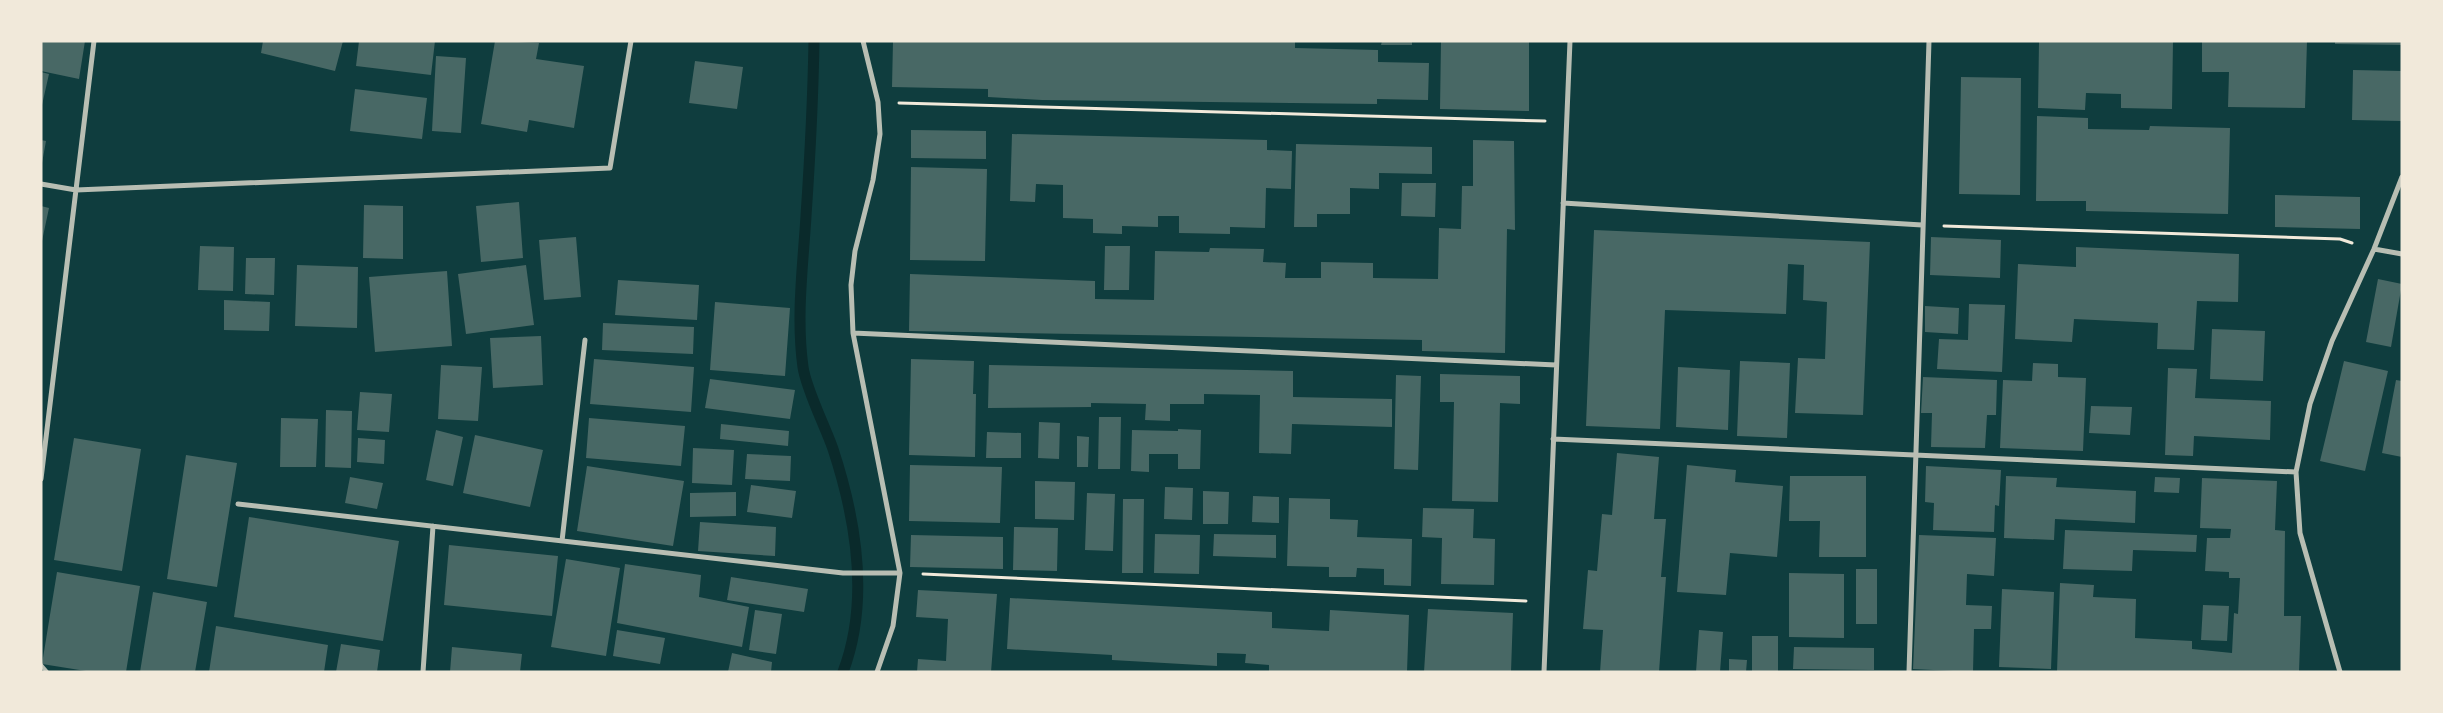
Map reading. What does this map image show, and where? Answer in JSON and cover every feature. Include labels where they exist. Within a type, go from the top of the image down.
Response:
[{"type":"street","points":[[41,479],[94,41]]},
{"type":"street","points":[[41,184],[76,190],[610,168],[631,41]]},
{"type":"street","points":[[863,41],[878,102],[880,134],[873,180],[855,251],[851,285],[853,333],[900,573],[893,626],[878,672]]},
{"type":"street","points":[[1544,672],[1570,41]]},
{"type":"street","points":[[1909,672],[1929,41]]},
{"type":"street","points":[[2340,672],[2300,533],[2296,472],[2310,404],[2329,350],[2374,249],[2402,177]]},
{"type":"street","points":[[1563,204],[1922,225]]},
{"type":"street","points":[[2374,249],[2402,254]]},
{"type":"street","points":[[853,333],[1556,365]]},
{"type":"street","points":[[562,541],[585,340]]},
{"type":"street","points":[[1554,439],[2296,472]]},
{"type":"street","points":[[238,504],[843,574],[900,573]]},
{"type":"street","points":[[423,672],[433,526]]},
{"type":"lane","points":[[41,665],[47,672]]},
{"type":"path","points":[[878,102],[1567,121]]},
{"type":"path","points":[[1922,225],[2340,239],[2374,249]]},
{"type":"path","points":[[900,573],[1547,602]]},
{"type":"building","points":[[41,41],[85,41],[79,79],[41,71]]},
{"type":"building","points":[[263,41],[343,41],[335,71],[261,53]]},
{"type":"building","points":[[359,41],[435,41],[431,75],[356,66]]},
{"type":"building","points":[[495,41],[539,43],[536,59],[584,66],[574,128],[529,120],[527,132],[481,124]]},
{"type":"building","points":[[893,41],[1295,41],[1295,48],[1378,50],[1378,62],[1429,63],[1428,100],[1377,99],[1377,104],[1042,100],[988,97],[988,89],[892,87]]},
{"type":"building","points":[[1382,41],[1412,41],[1412,45],[1381,45]]},
{"type":"building","points":[[1441,41],[1529,41],[1529,111],[1440,109]]},
{"type":"building","points":[[2039,41],[2173,41],[2172,109],[2121,108],[2121,94],[2086,93],[2085,110],[2038,108]]},
{"type":"building","points":[[2202,41],[2307,41],[2305,108],[2228,107],[2229,72],[2202,72]]},
{"type":"building","points":[[2335,41],[2402,41],[2402,45],[2335,44]]},
{"type":"building","points":[[436,56],[466,58],[461,133],[432,131]]},
{"type":"building","points":[[695,61],[743,67],[737,109],[689,103]]},
{"type":"building","points":[[2353,70],[2402,71],[2402,121],[2352,120]]},
{"type":"building","points":[[41,72],[49,74],[42,105],[41,105]]},
{"type":"building","points":[[1961,77],[2021,78],[2020,195],[1959,194]]},
{"type":"building","points":[[355,89],[427,98],[422,139],[350,131]]},
{"type":"building","points":[[2037,116],[2088,118],[2088,129],[2149,130],[2150,126],[2230,128],[2228,214],[2086,211],[2086,201],[2036,201]]},
{"type":"building","points":[[911,130],[986,131],[986,159],[911,158]]},
{"type":"building","points":[[1012,134],[1267,140],[1267,150],[1292,151],[1291,189],[1266,188],[1265,228],[1230,227],[1230,234],[1179,233],[1179,216],[1158,216],[1158,227],[1122,226],[1122,234],[1093,233],[1093,219],[1063,218],[1063,185],[1036,184],[1035,202],[1010,201]]},
{"type":"building","points":[[41,140],[46,141],[42,163],[41,163]]},
{"type":"building","points":[[1473,140],[1514,141],[1515,230],[1507,229],[1505,353],[1422,351],[1422,340],[909,331],[910,274],[1095,281],[1095,299],[1154,300],[1155,251],[1209,252],[1210,248],[1264,249],[1263,262],[1286,263],[1285,278],[1321,278],[1321,262],[1373,263],[1373,278],[1438,279],[1439,228],[1461,229],[1462,186],[1473,186]]},
{"type":"building","points":[[1296,144],[1432,147],[1432,174],[1379,173],[1379,189],[1350,188],[1350,214],[1317,214],[1317,227],[1294,227]]},
{"type":"building","points":[[911,167],[987,169],[985,261],[910,260]]},
{"type":"building","points":[[1402,183],[1436,183],[1435,217],[1401,216]]},
{"type":"building","points":[[2275,195],[2360,197],[2360,229],[2275,227]]},
{"type":"building","points":[[519,202],[523,258],[481,262],[476,206]]},
{"type":"building","points":[[364,205],[403,206],[403,259],[363,258]]},
{"type":"building","points":[[41,206],[49,208],[42,241],[41,241]]},
{"type":"building","points":[[1594,230],[1870,242],[1863,415],[1795,413],[1798,358],[1825,359],[1827,302],[1803,300],[1804,265],[1788,264],[1786,314],[1665,310],[1660,429],[1586,426]]},
{"type":"building","points":[[576,237],[581,297],[544,300],[539,240]]},
{"type":"building","points":[[1931,237],[2001,240],[2000,278],[1930,275]]},
{"type":"building","points":[[200,246],[234,247],[233,291],[198,290]]},
{"type":"building","points":[[1105,246],[1130,246],[1129,290],[1104,290]]},
{"type":"building","points":[[2076,247],[2239,254],[2238,302],[2197,301],[2194,350],[2157,349],[2158,323],[2074,319],[2072,342],[2015,339],[2018,264],[2076,267]]},
{"type":"building","points":[[246,258],[275,258],[274,295],[245,294]]},
{"type":"building","points":[[297,265],[358,267],[357,328],[295,326]]},
{"type":"building","points":[[526,265],[534,325],[466,334],[458,274]]},
{"type":"building","points":[[447,271],[452,346],[375,352],[369,277]]},
{"type":"building","points":[[2378,279],[2402,284],[2391,347],[2366,342]]},
{"type":"building","points":[[618,280],[699,285],[697,320],[615,315]]},
{"type":"building","points":[[224,300],[270,302],[269,331],[224,330]]},
{"type":"building","points":[[715,302],[790,308],[785,376],[710,370]]},
{"type":"building","points":[[1969,304],[2005,305],[2002,372],[1937,369],[1939,339],[1968,340]]},
{"type":"building","points":[[1925,306],[1959,308],[1958,334],[1925,332]]},
{"type":"building","points":[[603,323],[694,327],[693,354],[602,350]]},
{"type":"building","points":[[2212,329],[2265,331],[2263,381],[2210,379]]},
{"type":"building","points":[[541,336],[543,385],[493,388],[490,338]]},
{"type":"building","points":[[594,359],[694,367],[691,412],[590,404]]},
{"type":"building","points":[[911,359],[974,361],[973,394],[976,394],[975,457],[909,455]]},
{"type":"building","points":[[1740,361],[1790,363],[1787,438],[1737,436]]},
{"type":"building","points":[[2344,361],[2388,371],[2365,471],[2320,461]]},
{"type":"building","points":[[2033,363],[2058,364],[2058,377],[2086,378],[2083,451],[2000,448],[2003,380],[2032,381]]},
{"type":"building","points":[[441,365],[482,367],[478,421],[438,419]]},
{"type":"building","points":[[989,365],[1293,371],[1293,397],[1392,399],[1392,427],[1292,424],[1291,454],[1259,453],[1260,395],[1204,394],[1204,404],[1170,404],[1170,421],[1145,420],[1146,404],[1091,403],[1091,407],[988,408]]},
{"type":"building","points":[[1678,367],[1730,370],[1728,430],[1676,427]]},
{"type":"building","points":[[2168,368],[2197,369],[2195,398],[2271,401],[2270,440],[2194,436],[2193,456],[2165,455]]},
{"type":"building","points":[[1440,374],[1520,376],[1520,404],[1500,403],[1498,502],[1452,501],[1454,402],[1440,402]]},
{"type":"building","points":[[1396,375],[1421,376],[1418,470],[1394,469]]},
{"type":"building","points":[[1923,377],[1997,380],[1996,415],[1987,415],[1985,448],[1931,447],[1932,413],[1921,413]]},
{"type":"building","points":[[710,379],[795,390],[790,419],[705,408]]},
{"type":"building","points":[[2396,380],[2402,381],[2402,457],[2382,453]]},
{"type":"building","points":[[360,392],[392,394],[389,432],[357,430]]},
{"type":"building","points":[[2091,406],[2132,407],[2130,435],[2089,433]]},
{"type":"building","points":[[326,410],[352,411],[351,468],[325,467]]},
{"type":"building","points":[[1099,417],[1121,417],[1120,469],[1098,469]]},
{"type":"building","points":[[281,418],[318,419],[316,467],[280,467]]},
{"type":"building","points":[[589,418],[685,426],[681,466],[586,458]]},
{"type":"building","points":[[1039,422],[1060,423],[1059,459],[1038,458]]},
{"type":"building","points":[[721,424],[789,431],[788,446],[720,439]]},
{"type":"building","points":[[1178,429],[1201,430],[1200,469],[1178,469],[1178,454],[1149,454],[1149,472],[1131,471],[1132,430],[1178,431]]},
{"type":"building","points":[[436,430],[463,437],[453,486],[426,480]]},
{"type":"building","points":[[987,432],[1021,433],[1021,458],[986,458]]},
{"type":"building","points":[[475,435],[543,450],[530,507],[463,493]]},
{"type":"building","points":[[1077,436],[1089,437],[1088,467],[1077,467]]},
{"type":"building","points":[[74,438],[141,449],[122,571],[54,560]]},
{"type":"building","points":[[358,438],[385,440],[384,464],[357,462]]},
{"type":"building","points":[[693,448],[734,450],[732,485],[692,483]]},
{"type":"building","points":[[1617,453],[1659,457],[1654,519],[1666,519],[1661,577],[1666,577],[1659,672],[1600,672],[1603,630],[1583,629],[1588,570],[1597,571],[1602,514],[1612,515]]},
{"type":"building","points":[[747,454],[791,456],[790,481],[745,479]]},
{"type":"building","points":[[186,455],[237,463],[217,587],[167,579]]},
{"type":"building","points":[[910,465],[1002,467],[1000,523],[909,521]]},
{"type":"building","points":[[1687,465],[1736,470],[1735,482],[1783,486],[1777,557],[1730,553],[1726,595],[1677,592]]},
{"type":"building","points":[[587,466],[684,481],[673,546],[577,531]]},
{"type":"building","points":[[1926,466],[2001,470],[1999,506],[1995,505],[1994,532],[1933,530],[1934,503],[1925,502]]},
{"type":"building","points":[[1790,476],[1866,476],[1866,557],[1819,557],[1820,521],[1789,521]]},
{"type":"building","points":[[2006,476],[2057,478],[2056,487],[2136,491],[2135,523],[2055,519],[2054,540],[2004,538]]},
{"type":"building","points":[[350,477],[383,483],[377,509],[345,503]]},
{"type":"building","points":[[2155,477],[2180,478],[2179,493],[2154,492]]},
{"type":"building","points":[[2202,478],[2277,481],[2275,530],[2285,531],[2284,616],[2301,616],[2299,672],[2057,672],[2060,583],[2094,585],[2093,597],[2136,599],[2135,638],[2192,641],[2192,649],[2232,653],[2234,613],[2238,614],[2240,578],[2229,578],[2229,572],[2205,571],[2207,538],[2230,538],[2231,529],[2200,528]]},
{"type":"building","points":[[1035,481],[1075,482],[1074,520],[1035,519]]},
{"type":"building","points":[[751,485],[796,491],[792,518],[747,512]]},
{"type":"building","points":[[1165,487],[1193,488],[1192,520],[1164,519]]},
{"type":"building","points":[[1203,491],[1229,492],[1228,524],[1203,524]]},
{"type":"building","points":[[736,492],[736,516],[690,517],[690,493]]},
{"type":"building","points":[[1087,493],[1115,494],[1113,551],[1085,550]]},
{"type":"building","points":[[1253,496],[1279,497],[1279,523],[1252,522]]},
{"type":"building","points":[[1289,498],[1330,499],[1330,519],[1358,520],[1357,537],[1412,539],[1411,586],[1384,585],[1384,569],[1357,568],[1356,577],[1329,577],[1329,567],[1287,566]]},
{"type":"building","points":[[1123,499],[1144,499],[1143,573],[1122,573]]},
{"type":"building","points":[[1423,508],[1474,509],[1473,538],[1495,539],[1494,585],[1441,584],[1442,538],[1422,537]]},
{"type":"building","points":[[249,517],[399,541],[383,641],[234,617]]},
{"type":"building","points":[[700,522],[776,527],[775,556],[698,551]]},
{"type":"building","points":[[1014,527],[1058,528],[1057,571],[1013,570]]},
{"type":"building","points":[[2065,530],[2197,535],[2196,552],[2133,550],[2132,571],[2063,569]]},
{"type":"building","points":[[1155,534],[1200,535],[1199,574],[1154,573]]},
{"type":"building","points":[[1214,534],[1276,535],[1276,558],[1213,556]]},
{"type":"building","points":[[911,535],[1003,537],[1003,569],[910,567]]},
{"type":"building","points":[[1919,535],[1996,538],[1994,576],[1967,574],[1966,605],[1992,606],[1991,629],[1974,629],[1973,672],[1913,669]]},
{"type":"building","points":[[449,545],[558,556],[552,616],[444,605]]},
{"type":"building","points":[[566,559],[620,568],[606,656],[551,647]]},
{"type":"building","points":[[625,564],[701,575],[699,597],[749,607],[742,647],[617,623]]},
{"type":"building","points":[[1856,569],[1877,569],[1877,624],[1856,624]]},
{"type":"building","points":[[57,572],[140,586],[126,672],[92,672],[42,664]]},
{"type":"building","points":[[1789,573],[1844,574],[1844,638],[1789,637]]},
{"type":"building","points":[[731,577],[808,589],[804,612],[727,600]]},
{"type":"building","points":[[2002,589],[2054,592],[2051,669],[1999,667]]},
{"type":"building","points":[[918,590],[997,594],[991,672],[917,672],[918,659],[946,661],[948,619],[916,617]]},
{"type":"building","points":[[153,592],[207,602],[195,672],[140,672]]},
{"type":"building","points":[[1010,598],[1272,612],[1272,628],[1329,631],[1330,610],[1409,615],[1407,672],[1269,672],[1269,665],[1245,663],[1246,654],[1217,653],[1217,666],[1112,660],[1112,655],[1007,649]]},
{"type":"building","points":[[2203,605],[2229,606],[2227,641],[2201,640]]},
{"type":"building","points":[[1428,609],[1513,613],[1511,672],[1424,672]]},
{"type":"building","points":[[755,610],[782,614],[776,654],[749,650]]},
{"type":"building","points":[[216,626],[328,645],[324,672],[209,672]]},
{"type":"building","points":[[617,630],[665,638],[660,664],[613,656]]},
{"type":"building","points":[[1699,630],[1723,632],[1720,672],[1696,672]]},
{"type":"building","points":[[1752,636],[1778,636],[1778,672],[1752,672]]},
{"type":"building","points":[[341,644],[380,650],[377,672],[336,672]]},
{"type":"building","points":[[452,647],[522,654],[520,672],[450,672]]},
{"type":"building","points":[[1794,647],[1874,648],[1874,670],[1793,669]]},
{"type":"building","points":[[732,653],[772,662],[771,672],[728,672]]},
{"type":"building","points":[[1729,659],[1747,660],[1746,672],[1729,672]]},
{"type":"waterway","points":[[814,41],[800,329],[805,376],[833,449],[841,476],[848,503],[857,560],[858,589],[856,617],[851,645],[843,672]]}]
